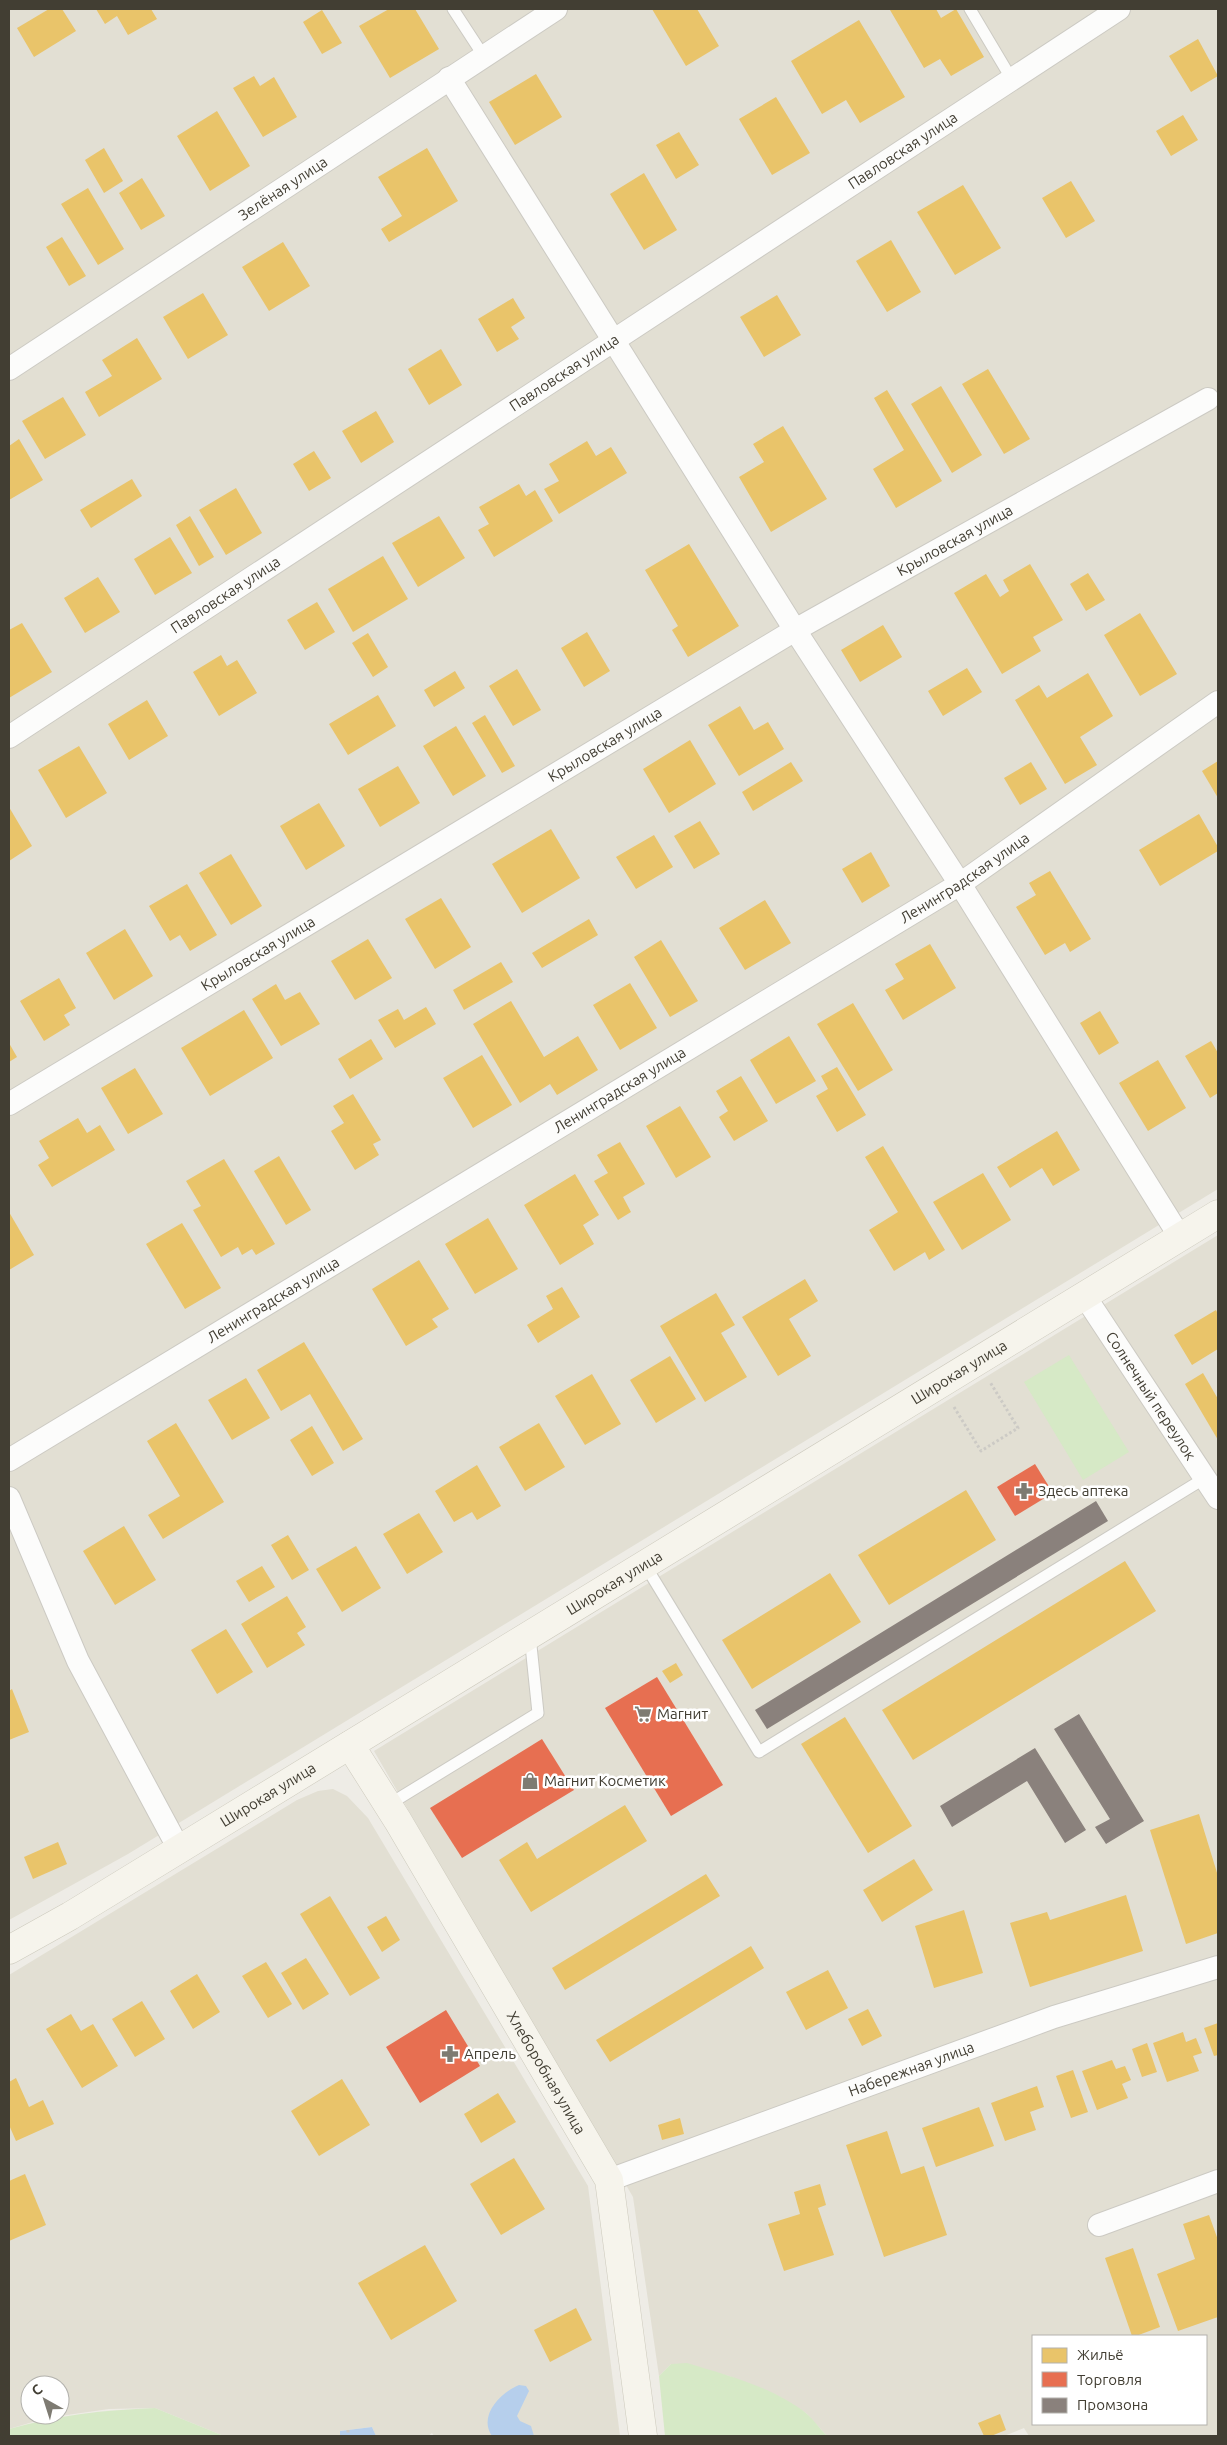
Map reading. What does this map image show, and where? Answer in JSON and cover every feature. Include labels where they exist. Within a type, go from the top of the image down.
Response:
[{"type":"street","name":"Зелёная улица","points":[[9,369],[483,55],[556,9]]},
{"type":"street","name":"Павловская улица","points":[[9,737],[1011,78],[1119,9]]},
{"type":"street","points":[[449,78],[795,630],[960,884],[1180,1237]]},
{"type":"street","name":"Крыловская улица","points":[[9,1104],[795,630],[1208,399]]},
{"type":"street","name":"Ленинградская улица","points":[[9,1460],[960,884],[1218,702]]},
{"type":"street","name":"Широкая улица","points":[[9,1950],[70,1916],[644,1563],[1218,1214]]},
{"type":"street","name":"Солнечный переулок","points":[[1084,1295],[1218,1498]]},
{"type":"street","points":[[9,1498],[78,1661],[179,1849]]},
{"type":"street","name":"Хлеборобная улица","points":[[350,1745],[388,1805],[609,2180],[643,2436]]},
{"type":"street","name":"Набережная улица","points":[[609,2180],[1054,2017],[1218,1967]]},
{"type":"street","points":[[1099,2225],[1218,2181]]},
{"type":"lane","points":[[453,9],[483,55]]},
{"type":"lane","points":[[970,9],[1011,78]]},
{"type":"lane","points":[[644,1563],[759,1752],[1205,1478]]},
{"type":"lane","points":[[388,1805],[538,1713],[530,1633]]},
{"type":"path","points":[[939,1383],[981,1451],[1018,1428],[977,1360]]},
{"type":"path","points":[[348,2430],[348,2436]]},
{"type":"shaded area","points":[[9,9],[1218,9],[1218,1189],[128,1854],[9,1920]]},
{"type":"shaded area","points":[[1218,1235],[1218,2436],[1029,2436],[1024,2428],[1004,2436],[827,2436],[806,2413],[780,2397],[729,2376],[671,2364],[659,2376],[633,2197],[374,1751]]},
{"type":"shaded area","points":[[333,1789],[347,1796],[368,1818],[588,2186],[620,2436],[434,2436],[432,2433],[428,2436],[376,2436],[372,2427],[340,2431],[340,2436],[224,2436],[155,2408],[109,2409],[70,2415],[70,2375],[20,2375],[20,2425],[22,2425],[9,2429],[9,1975],[297,1800],[318,1791]]},
{"type":"green space","points":[[1069,1355],[1129,1452],[1083,1480],[1024,1382]]},
{"type":"green space","points":[[687,2363],[749,2383],[779,2396],[806,2413],[827,2436],[665,2436],[659,2376],[671,2364]]},
{"type":"green space","points":[[155,2408],[224,2436],[9,2436],[9,2429],[25,2425],[70,2425],[70,2416],[117,2410]]},
{"type":"water","points":[[519,2385],[526,2386],[529,2391],[517,2416],[520,2421],[531,2426],[534,2436],[492,2436],[488,2428],[489,2413],[498,2399]]},
{"type":"water","points":[[372,2427],[376,2436],[340,2436],[340,2431]]},
{"type":"building: Жильё","points":[[49,9],[62,9],[76,31],[34,57],[17,28]]},
{"type":"building: Жильё","points":[[96,9],[151,9],[157,19],[128,35],[117,16],[105,24]]},
{"type":"building: Жильё","points":[[389,9],[415,9],[439,49],[390,78],[359,26]]},
{"type":"building: Жильё","points":[[652,9],[697,9],[719,46],[686,66]]},
{"type":"building: Жильё","points":[[936,9],[941,18],[956,9],[984,57],[951,76],[940,59],[924,68],[890,10]]},
{"type":"building: Жильё","points":[[322,10],[342,43],[322,54],[303,22]]},
{"type":"building: Жильё","points":[[859,20],[905,97],[860,123],[846,100],[822,114],[791,61]]},
{"type":"building: Жильё","points":[[1198,39],[1218,76],[1191,92],[1169,56]]},
{"type":"building: Жильё","points":[[536,74],[562,117],[515,145],[489,102]]},
{"type":"building: Жильё","points":[[254,76],[260,86],[274,77],[297,117],[263,137],[233,88]]},
{"type":"building: Жильё","points":[[776,97],[810,153],[772,175],[739,119]]},
{"type":"building: Жильё","points":[[217,111],[250,166],[210,191],[177,136]]},
{"type":"building: Жильё","points":[[1183,115],[1198,140],[1171,156],[1156,131]]},
{"type":"building: Жильё","points":[[679,132],[699,165],[676,179],[656,145]]},
{"type":"building: Жильё","points":[[104,148],[123,181],[104,193],[85,160]]},
{"type":"building: Жильё","points":[[427,148],[458,201],[389,242],[381,229],[402,216],[378,177]]},
{"type":"building: Жильё","points":[[644,173],[677,230],[644,250],[610,194]]},
{"type":"building: Жильё","points":[[142,178],[165,216],[141,230],[119,193]]},
{"type":"building: Жильё","points":[[1071,181],[1095,221],[1066,238],[1042,198]]},
{"type":"building: Жильё","points":[[963,185],[1001,248],[955,275],[917,212]]},
{"type":"building: Жильё","points":[[88,188],[124,249],[98,265],[61,204]]},
{"type":"building: Жильё","points":[[62,237],[86,276],[69,286],[46,247]]},
{"type":"building: Жильё","points":[[891,240],[921,292],[887,312],[856,261]]},
{"type":"building: Жильё","points":[[283,242],[310,286],[269,311],[242,267]]},
{"type":"building: Жильё","points":[[203,293],[228,335],[188,359],[163,317]]},
{"type":"building: Жильё","points":[[777,295],[801,335],[764,357],[740,317]]},
{"type":"building: Жильё","points":[[513,298],[525,318],[511,327],[519,339],[497,352],[478,319]]},
{"type":"building: Жильё","points":[[137,338],[162,379],[99,417],[85,392],[112,376],[102,360]]},
{"type":"building: Жильё","points":[[441,349],[462,385],[429,405],[408,369]]},
{"type":"building: Жильё","points":[[988,369],[1030,439],[1004,454],[962,384]]},
{"type":"building: Жильё","points":[[941,386],[982,455],[952,473],[911,404]]},
{"type":"building: Жильё","points":[[887,390],[942,481],[896,508],[873,469],[904,450],[874,398]]},
{"type":"building: Жильё","points":[[63,397],[86,435],[45,459],[22,421]]},
{"type":"building: Жильё","points":[[376,411],[394,442],[361,463],[342,431]]},
{"type":"building: Жильё","points":[[783,426],[827,499],[771,532],[739,477],[764,462],[753,444]]},
{"type":"building: Жильё","points":[[19,439],[43,480],[9,500],[9,446]]},
{"type":"building: Жильё","points":[[587,441],[596,456],[611,447],[627,473],[559,514],[544,489],[559,481],[549,464]]},
{"type":"building: Жильё","points":[[314,451],[331,478],[309,491],[293,464]]},
{"type":"building: Жильё","points":[[132,479],[142,496],[91,528],[80,510]]},
{"type":"building: Жильё","points":[[519,484],[526,496],[535,490],[553,521],[494,557],[478,530],[489,524],[479,507]]},
{"type":"building: Жильё","points":[[236,488],[262,533],[226,555],[199,510]]},
{"type":"building: Жильё","points":[[190,516],[214,557],[199,566],[176,525]]},
{"type":"building: Жильё","points":[[439,516],[465,558],[418,587],[392,543]]},
{"type":"building: Жильё","points":[[170,537],[192,573],[155,595],[134,559]]},
{"type":"building: Жильё","points":[[689,544],[739,626],[688,657],[672,630],[678,626],[645,570]]},
{"type":"building: Жильё","points":[[383,556],[408,599],[353,632],[328,589]]},
{"type":"building: Жильё","points":[[1030,564],[1063,620],[1033,637],[1041,651],[1002,674],[954,593],[986,574],[1000,597],[1009,591],[1003,580]]},
{"type":"building: Жильё","points":[[1088,573],[1105,600],[1086,611],[1070,584]]},
{"type":"building: Жильё","points":[[98,577],[120,612],[85,633],[64,598]]},
{"type":"building: Жильё","points":[[317,602],[335,632],[305,650],[287,620]]},
{"type":"building: Жильё","points":[[1140,613],[1177,674],[1140,696],[1104,635]]},
{"type":"building: Жильё","points":[[22,623],[52,672],[9,698],[9,630]]},
{"type":"building: Жильё","points":[[883,625],[902,657],[860,682],[841,650]]},
{"type":"building: Жильё","points":[[587,632],[610,671],[584,687],[561,648]]},
{"type":"building: Жильё","points":[[368,633],[388,667],[373,677],[352,643]]},
{"type":"building: Жильё","points":[[221,655],[227,666],[237,660],[257,693],[219,716],[193,672]]},
{"type":"building: Жильё","points":[[967,668],[982,692],[943,716],[928,691]]},
{"type":"building: Жильё","points":[[517,669],[541,710],[513,726],[489,686]]},
{"type":"building: Жильё","points":[[455,671],[465,688],[434,707],[424,690]]},
{"type":"building: Жильё","points":[[1088,673],[1113,716],[1080,737],[1097,765],[1065,784],[1015,700],[1039,685],[1047,698]]},
{"type":"building: Жильё","points":[[378,695],[396,726],[348,755],[329,724]]},
{"type":"building: Жильё","points":[[147,700],[168,736],[129,760],[108,724]]},
{"type":"building: Жильё","points":[[740,706],[754,730],[768,722],[784,749],[739,776],[708,725]]},
{"type":"building: Жильё","points":[[485,715],[515,766],[502,773],[472,723]]},
{"type":"building: Жильё","points":[[456,726],[486,776],[453,796],[423,746]]},
{"type":"building: Жильё","points":[[690,740],[716,784],[669,813],[643,769]]},
{"type":"building: Жильё","points":[[79,746],[107,793],[66,818],[38,770]]},
{"type":"building: Жильё","points":[[1218,761],[1218,798],[1202,771]]},
{"type":"building: Жильё","points":[[791,762],[803,781],[753,811],[742,792]]},
{"type":"building: Жильё","points":[[1031,762],[1047,789],[1020,805],[1004,778]]},
{"type":"building: Жильё","points":[[398,766],[420,803],[380,827],[358,789]]},
{"type":"building: Жильё","points":[[319,803],[345,846],[306,870],[280,826]]},
{"type":"building: Жильё","points":[[9,807],[32,846],[9,861]]},
{"type":"building: Жильё","points":[[1199,814],[1218,847],[1218,851],[1160,886],[1139,850]]},
{"type":"building: Жильё","points":[[700,821],[720,854],[694,869],[674,836]]},
{"type":"building: Жильё","points":[[551,829],[580,878],[522,913],[492,864]]},
{"type":"building: Жильё","points":[[654,835],[673,867],[636,889],[616,857]]},
{"type":"building: Жильё","points":[[871,852],[890,886],[862,903],[842,869]]},
{"type":"building: Жильё","points":[[231,854],[262,906],[231,925],[199,873]]},
{"type":"building: Жильё","points":[[1050,871],[1091,939],[1070,952],[1065,943],[1045,955],[1016,907],[1036,895],[1029,883]]},
{"type":"building: Жильё","points":[[187,884],[217,935],[190,951],[180,935],[170,941],[149,906]]},
{"type":"building: Жильё","points":[[441,898],[471,947],[435,969],[405,919]]},
{"type":"building: Жильё","points":[[765,900],[791,943],[745,970],[719,928]]},
{"type":"building: Жильё","points":[[589,919],[598,935],[542,968],[532,953]]},
{"type":"building: Жильё","points":[[125,929],[153,976],[114,1000],[86,953]]},
{"type":"building: Жильё","points":[[368,939],[392,978],[355,1000],[331,961]]},
{"type":"building: Жильё","points":[[661,940],[698,1001],[670,1017],[634,957]]},
{"type":"building: Жильё","points":[[930,944],[956,988],[903,1020],[885,990],[904,979],[895,964]]},
{"type":"building: Жильё","points":[[501,962],[513,982],[464,1010],[453,990]]},
{"type":"building: Жильё","points":[[59,978],[76,1008],[64,1015],[70,1025],[44,1041],[20,1001]]},
{"type":"building: Жильё","points":[[630,983],[657,1028],[620,1050],[593,1005]]},
{"type":"building: Жильё","points":[[276,984],[285,1000],[300,992],[320,1024],[281,1046],[252,999]]},
{"type":"building: Жильё","points":[[511,1001],[544,1057],[578,1036],[598,1070],[557,1095],[550,1084],[520,1103],[473,1024]]},
{"type":"building: Жильё","points":[[853,1003],[893,1070],[858,1091],[817,1024]]},
{"type":"building: Жильё","points":[[426,1007],[436,1024],[395,1048],[378,1020],[398,1009],[404,1020]]},
{"type":"building: Жильё","points":[[244,1010],[273,1058],[210,1096],[181,1048]]},
{"type":"building: Жильё","points":[[1100,1011],[1119,1043],[1099,1055],[1080,1023]]},
{"type":"building: Жильё","points":[[789,1036],[816,1081],[776,1104],[750,1060]]},
{"type":"building: Жильё","points":[[371,1039],[383,1059],[350,1079],[338,1059]]},
{"type":"building: Жильё","points":[[1211,1041],[1218,1053],[1218,1093],[1210,1098],[1185,1056]]},
{"type":"building: Жильё","points":[[9,1043],[17,1057],[9,1062]]},
{"type":"building: Жильё","points":[[482,1055],[512,1105],[473,1128],[443,1078]]},
{"type":"building: Жильё","points":[[1158,1060],[1186,1108],[1148,1131],[1119,1083]]},
{"type":"building: Жильё","points":[[837,1067],[866,1115],[837,1132],[816,1096],[828,1089],[821,1076]]},
{"type":"building: Жильё","points":[[135,1068],[163,1114],[128,1134],[101,1088]]},
{"type":"building: Жильё","points":[[741,1076],[768,1121],[734,1141],[719,1117],[728,1111],[716,1091]]},
{"type":"building: Жильё","points":[[353,1094],[381,1140],[373,1144],[379,1155],[355,1170],[331,1131],[344,1123],[333,1106]]},
{"type":"building: Жильё","points":[[680,1106],[711,1157],[676,1178],[646,1126]]},
{"type":"building: Жильё","points":[[78,1118],[87,1133],[100,1125],[115,1150],[52,1187],[38,1165],[49,1158],[39,1141]]},
{"type":"building: Жильё","points":[[1057,1131],[1080,1170],[1053,1186],[1042,1168],[1010,1188],[997,1167]]},
{"type":"building: Жильё","points":[[620,1142],[645,1184],[623,1197],[631,1212],[618,1220],[594,1181],[608,1173],[597,1155]]},
{"type":"building: Жильё","points":[[883,1146],[945,1250],[929,1260],[925,1252],[894,1271],[869,1230],[898,1212],[865,1157]]},
{"type":"building: Жильё","points":[[279,1156],[311,1210],[286,1225],[254,1171]]},
{"type":"building: Жильё","points":[[224,1159],[275,1244],[256,1255],[252,1249],[242,1255],[238,1247],[221,1257],[193,1210],[201,1206],[186,1181]]},
{"type":"building: Жильё","points":[[983,1173],[1011,1220],[962,1250],[933,1202]]},
{"type":"building: Жильё","points":[[575,1174],[599,1215],[583,1225],[594,1244],[560,1265],[524,1205]]},
{"type":"building: Жильё","points":[[9,1212],[34,1255],[9,1270]]},
{"type":"building: Жильё","points":[[488,1218],[518,1269],[475,1294],[445,1244]]},
{"type":"building: Жильё","points":[[182,1223],[221,1288],[185,1309],[146,1244]]},
{"type":"building: Жильё","points":[[419,1260],[449,1309],[432,1319],[438,1327],[406,1346],[372,1289]]},
{"type":"building: Жильё","points":[[805,1279],[818,1301],[789,1319],[811,1356],[778,1376],[742,1317]]},
{"type":"building: Жильё","points":[[562,1287],[580,1317],[538,1343],[527,1325],[553,1309],[546,1296]]},
{"type":"building: Жильё","points":[[716,1293],[735,1325],[721,1333],[747,1377],[705,1402],[660,1326]]},
{"type":"building: Жильё","points":[[1216,1310],[1218,1314],[1218,1349],[1192,1365],[1174,1335]]},
{"type":"building: Жильё","points":[[304,1342],[363,1439],[343,1451],[310,1394],[281,1411],[257,1370]]},
{"type":"building: Жильё","points":[[670,1356],[696,1399],[656,1423],[630,1380]]},
{"type":"building: Жильё","points":[[1203,1373],[1218,1399],[1218,1440],[1185,1384]]},
{"type":"building: Жильё","points":[[592,1374],[621,1424],[585,1445],[555,1396]]},
{"type":"building: Жильё","points":[[246,1378],[270,1418],[232,1440],[208,1400]]},
{"type":"building: Жильё","points":[[176,1423],[224,1502],[163,1539],[148,1515],[180,1496],[147,1441]]},
{"type":"building: Жильё","points":[[539,1423],[565,1467],[525,1491],[499,1447]]},
{"type":"building: Жильё","points":[[312,1426],[334,1463],[312,1476],[290,1440]]},
{"type":"building: Жильё","points":[[477,1465],[501,1506],[477,1520],[472,1512],[454,1522],[435,1491]]},
{"type":"building: Жильё","points":[[966,1490],[996,1540],[889,1605],[858,1555]]},
{"type":"building: Жильё","points":[[419,1513],[443,1552],[407,1574],[383,1534]]},
{"type":"building: Жильё","points":[[124,1526],[156,1580],[115,1605],[83,1551]]},
{"type":"building: Жильё","points":[[288,1535],[309,1570],[292,1580],[271,1545]]},
{"type":"building: Жильё","points":[[356,1546],[381,1588],[342,1612],[316,1569]]},
{"type":"building: Жильё","points":[[1125,1561],[1156,1611],[913,1760],[882,1710]]},
{"type":"building: Жильё","points":[[262,1566],[275,1587],[249,1602],[236,1581]]},
{"type":"building: Жильё","points":[[830,1573],[861,1622],[752,1689],[722,1640]]},
{"type":"building: Жильё","points":[[287,1596],[306,1627],[297,1633],[305,1645],[267,1668],[241,1624]]},
{"type":"building: Жильё","points":[[226,1629],[253,1672],[217,1694],[191,1650]]},
{"type":"building: Жильё","points":[[676,1663],[683,1675],[670,1683],[662,1671]]},
{"type":"building: Жильё","points":[[12,1689],[29,1732],[9,1740],[9,1691]]},
{"type":"building: Жильё","points":[[845,1717],[912,1826],[868,1853],[801,1744]]},
{"type":"building: Жильё","points":[[625,1805],[647,1841],[531,1912],[499,1860],[527,1842],[537,1859]]},
{"type":"building: Жильё","points":[[1199,1814],[1218,1876],[1218,1933],[1186,1944],[1150,1830]]},
{"type":"building: Жильё","points":[[58,1842],[67,1864],[33,1879],[24,1857]]},
{"type":"building: Жильё","points":[[914,1859],[933,1890],[882,1922],[863,1890]]},
{"type":"building: Жильё","points":[[706,1874],[720,1896],[565,1990],[552,1968]]},
{"type":"building: Жильё","points":[[1126,1895],[1143,1951],[1030,1987],[1010,1923],[1047,1912],[1050,1920]]},
{"type":"building: Жильё","points":[[330,1896],[380,1978],[350,1996],[300,1914]]},
{"type":"building: Жильё","points":[[964,1910],[983,1973],[934,1988],[915,1926]]},
{"type":"building: Жильё","points":[[386,1916],[400,1940],[382,1952],[367,1927]]},
{"type":"building: Жильё","points":[[751,1946],[764,1968],[610,2062],[596,2040]]},
{"type":"building: Жильё","points":[[306,1958],[329,1994],[303,2010],[281,1973]]},
{"type":"building: Жильё","points":[[266,1962],[292,2004],[268,2018],[242,1976]]},
{"type":"building: Жильё","points":[[828,1970],[848,2008],[806,2030],[786,1992]]},
{"type":"building: Жильё","points":[[197,1974],[220,2012],[193,2029],[170,1991]]},
{"type":"building: Жильё","points":[[142,2001],[165,2039],[135,2057],[112,2019]]},
{"type":"building: Жильё","points":[[868,2009],[882,2036],[862,2046],[848,2019]]},
{"type":"building: Жильё","points":[[71,2014],[81,2031],[93,2024],[118,2066],[82,2088],[46,2029]]},
{"type":"building: Жильё","points":[[1218,2023],[1218,2055],[1214,2056],[1204,2028]]},
{"type":"building: Жильё","points":[[1183,2032],[1186,2042],[1196,2038],[1202,2053],[1193,2056],[1199,2071],[1167,2082],[1153,2043]]},
{"type":"building: Жильё","points":[[1147,2043],[1157,2072],[1142,2077],[1132,2049]]},
{"type":"building: Жильё","points":[[1112,2060],[1116,2069],[1125,2066],[1131,2080],[1122,2084],[1128,2098],[1097,2110],[1082,2071]]},
{"type":"building: Жильё","points":[[1073,2070],[1088,2112],[1071,2118],[1056,2076]]},
{"type":"building: Жильё","points":[[16,2078],[29,2107],[43,2100],[54,2124],[16,2141],[9,2125],[9,2082]]},
{"type":"building: Жильё","points":[[342,2079],[370,2125],[319,2156],[291,2111]]},
{"type":"building: Жильё","points":[[1037,2086],[1044,2107],[1030,2112],[1036,2130],[1005,2141],[991,2103]]},
{"type":"building: Жильё","points":[[498,2093],[516,2122],[481,2143],[464,2114]]},
{"type":"building: Жильё","points":[[979,2107],[994,2146],[936,2167],[922,2128]]},
{"type":"building: Жильё","points":[[680,2118],[684,2134],[662,2140],[658,2125]]},
{"type":"building: Жильё","points":[[887,2131],[901,2174],[924,2166],[947,2235],[884,2257],[846,2145]]},
{"type":"building: Жильё","points":[[514,2158],[545,2209],[501,2235],[470,2184]]},
{"type":"building: Жильё","points":[[25,2174],[46,2225],[9,2241],[9,2181]]},
{"type":"building: Жильё","points":[[820,2184],[826,2205],[818,2208],[834,2255],[784,2271],[768,2224],[800,2214],[794,2192]]},
{"type":"building: Жильё","points":[[1209,2215],[1218,2240],[1218,2317],[1178,2331],[1157,2274],[1195,2259],[1183,2224]]},
{"type":"building: Жильё","points":[[425,2245],[457,2301],[391,2340],[358,2283]]},
{"type":"building: Жильё","points":[[1133,2248],[1160,2327],[1139,2335],[1132,2335],[1105,2258]]},
{"type":"building: Жильё","points":[[576,2308],[592,2340],[550,2362],[534,2330]]},
{"type":"building: Жильё","points":[[1000,2414],[1006,2430],[991,2436],[984,2436],[978,2423]]},
{"type":"building: Торговля","points":[[1035,1464],[1053,1493],[1015,1516],[997,1487]]},
{"type":"building: Торговля","points":[[657,1677],[723,1785],[671,1816],[605,1708]]},
{"type":"building: Торговля","points":[[542,1739],[574,1790],[462,1858],[430,1808]]},
{"type":"building: Торговля","points":[[446,2010],[480,2066],[420,2103],[386,2047]]},
{"type":"building: Промзона","points":[[1096,1501],[1108,1521],[767,1729],[755,1710]]},
{"type":"building: Промзона","points":[[1079,1714],[1144,1821],[1106,1844],[1095,1827],[1110,1819],[1054,1729]]},
{"type":"building: Промзона","points":[[1035,1748],[1086,1830],[1065,1843],[1027,1781],[952,1827],[940,1806]]},
{"type":"place","name":"Здесь аптека","points":[[1024,1491]]},
{"type":"place","name":"Магнит","points":[[643,1714]]},
{"type":"place","name":"Магнит Косметик","points":[[530,1781]]},
{"type":"place","name":"Апрель","points":[[450,2054]]}]
